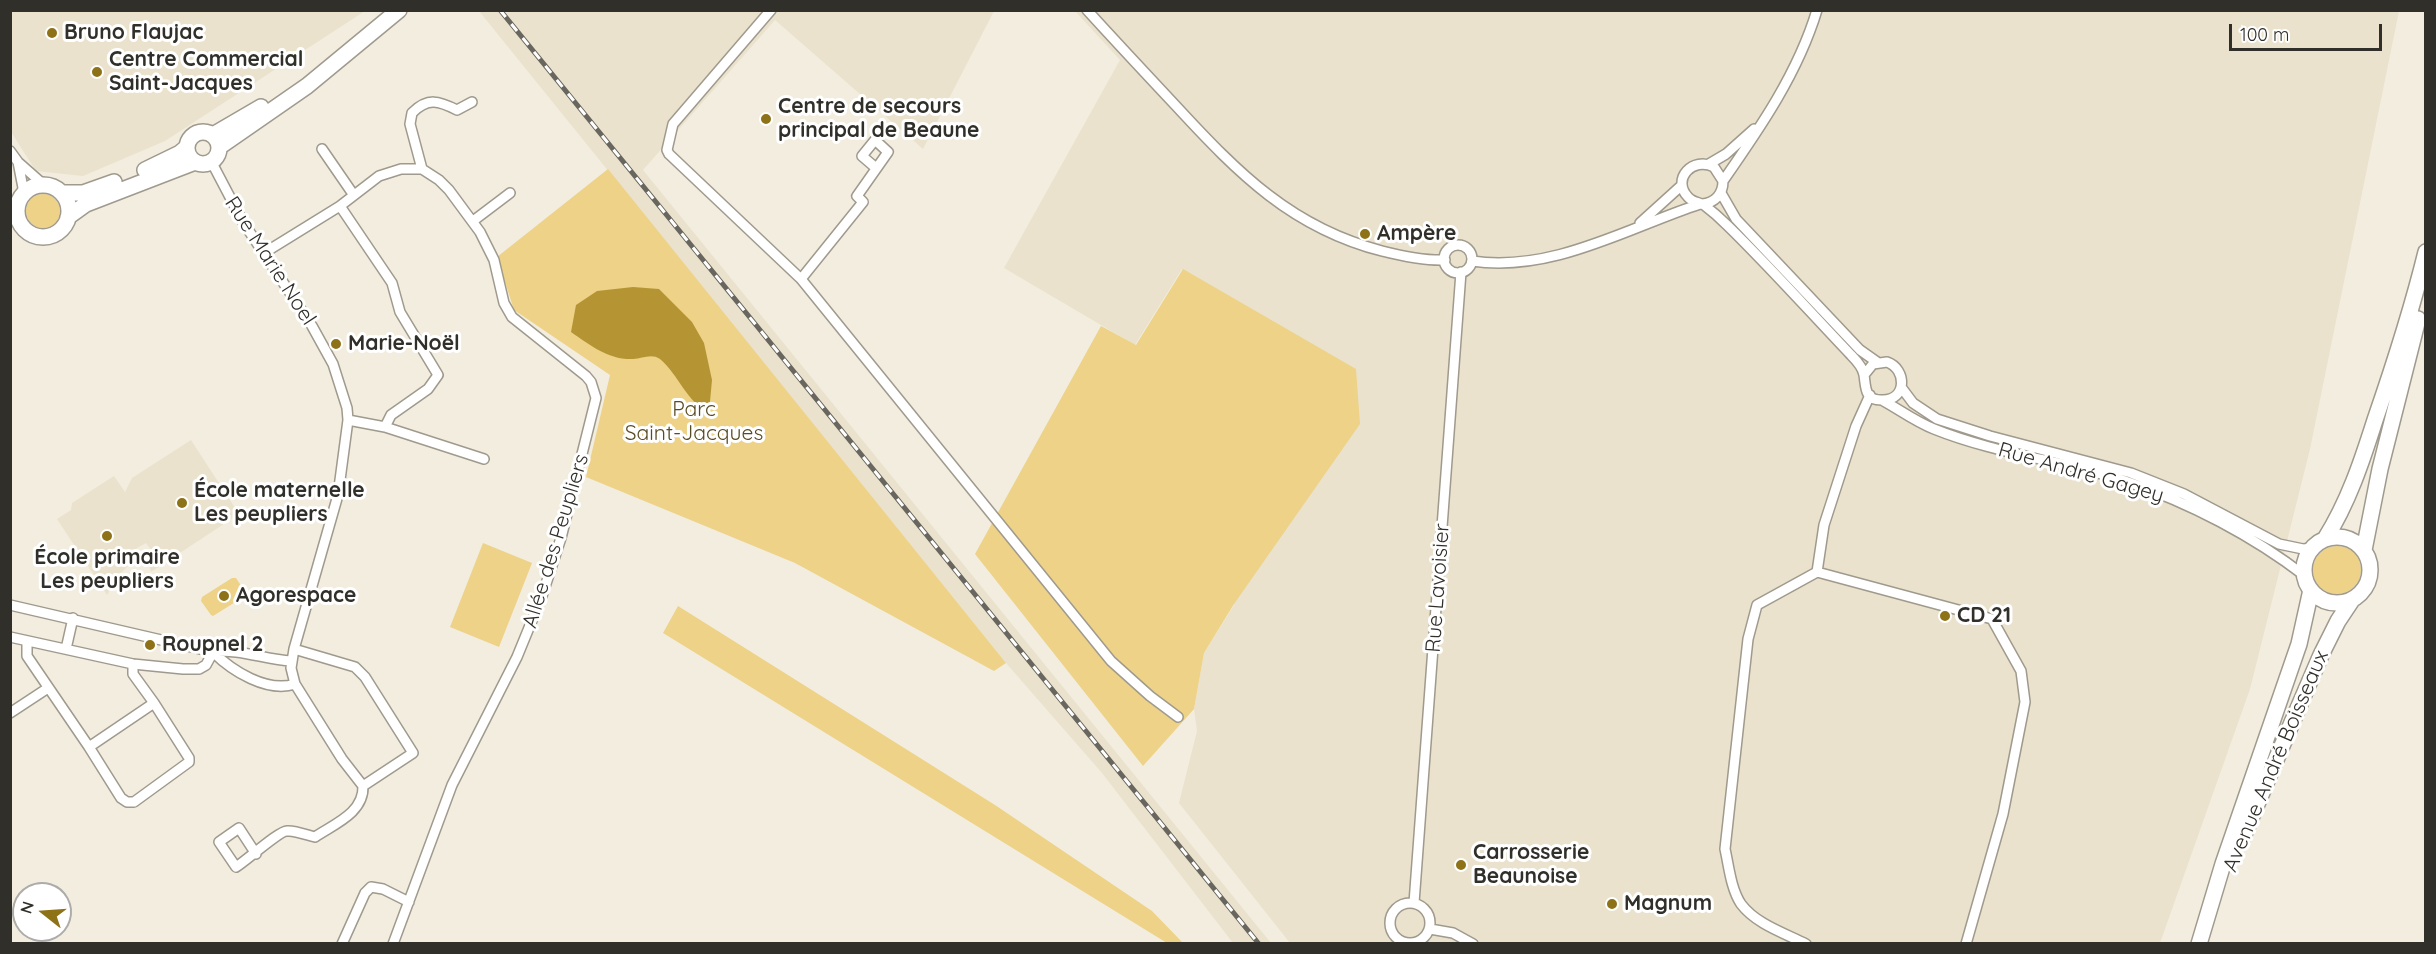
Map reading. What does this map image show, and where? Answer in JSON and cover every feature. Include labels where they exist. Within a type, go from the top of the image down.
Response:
[{"type":"main road","points":[[216,141],[252,112],[301,80],[387,10]]},
{"type":"main road","points":[[216,141],[307,86],[399,10]]},
{"type":"main road","points":[[68,217],[67,202],[62,194],[52,187],[44,185],[33,187],[18,203],[18,229],[37,236],[53,235],[61,229],[68,217],[86,204],[203,161],[218,154],[216,141],[203,131],[195,134],[187,147],[189,156],[203,161]]},
{"type":"main road","points":[[62,194],[83,193],[105,186],[173,157],[187,147]]},
{"type":"main road","points":[[2319,544],[2335,537],[2346,538],[2356,542],[2364,550],[2369,562],[2369,581],[2362,593],[2352,600],[2334,603],[2325,601],[2308,583],[2305,561],[2319,544],[2350,491],[2366,450],[2409,318],[2426,252]]},
{"type":"main road","points":[[2364,550],[2380,469],[2426,290]]},
{"type":"main road","name":"Avenue André Boisseaux","points":[[2206,925],[2223,864],[2299,644],[2308,583]]},
{"type":"main road","name":"Avenue André Boisseaux","points":[[2199,944],[2321,655],[2338,621],[2352,600]]},
{"type":"street","points":[[771,10],[673,124],[667,150],[801,279],[1111,661],[1150,696],[1178,717]]},
{"type":"street","points":[[1087,10],[1220,154],[1270,198],[1310,223],[1356,243],[1396,255],[1445,260]]},
{"type":"street","points":[[1472,261],[1510,263],[1560,255],[1713,201],[1721,193],[1723,181],[1794,70],[1817,10]]},
{"type":"street","points":[[264,253],[340,206],[379,176],[390,171],[422,169],[410,124],[412,113],[430,101],[440,101],[457,110],[472,102]]},
{"type":"street","points":[[1634,228],[1682,186],[1684,175],[1691,167],[1696,164],[1709,164],[1726,154],[1762,121]]},
{"type":"street","points":[[322,149],[353,194]]},
{"type":"street","points":[[10,151],[18,162],[44,185]]},
{"type":"street","name":"Rue Marie Noel","points":[[203,161],[312,326],[333,364],[344,394],[348,420],[339,495],[294,649],[291,673],[295,684],[342,759],[363,786]]},
{"type":"street","points":[[18,162],[18,203]]},
{"type":"street","points":[[1709,164],[1718,170],[1723,181]]},
{"type":"street","points":[[801,279],[863,202],[857,196],[876,168]]},
{"type":"street","name":"Allée des Peupliers","points":[[393,944],[452,785],[536,613],[561,538],[595,405],[594,388],[586,376],[512,318],[504,303],[494,260],[473,221],[440,180],[422,169]]},
{"type":"street","points":[[1682,186],[1690,200],[1701,204],[1728,226],[1843,346],[1864,375],[1864,386],[1870,395],[1882,400],[1894,397],[1901,387],[1902,376],[1896,366],[1887,362],[1877,362],[1869,367],[1864,375]]},
{"type":"street","points":[[473,221],[510,193]]},
{"type":"street","points":[[1721,193],[1736,219],[1860,350],[1877,362]]},
{"type":"street","points":[[340,206],[392,283],[400,312],[438,375],[428,389],[391,415],[385,427]]},
{"type":"street","points":[[1458,245],[1470,252],[1472,261],[1468,269],[1461,273],[1452,271],[1445,260],[1450,248],[1458,245]]},
{"type":"street","name":"Rue Lavoisier","points":[[1414,903],[1461,273]]},
{"type":"street","name":"Rue André Gagey","points":[[1901,387],[1913,403],[1938,419],[1990,436],[2131,473],[2184,494],[2279,544],[2303,549],[2319,544]]},
{"type":"street","points":[[1817,572],[1824,525],[1856,426],[1870,395]]},
{"type":"street","name":"Rue André Gagey","points":[[1882,400],[1919,422],[1961,438],[2095,473],[2157,493],[2232,529],[2308,583]]},
{"type":"street","points":[[348,420],[385,427],[484,459]]},
{"type":"street","points":[[1806,944],[1763,923],[1741,904],[1731,881],[1725,849],[1748,639],[1757,605],[1817,572],[1992,619],[2021,671],[2025,702],[2003,814],[1966,944]]},
{"type":"street","points":[[10,605],[213,652],[223,650],[268,660],[291,661]]},
{"type":"street","points":[[66,649],[73,618]]},
{"type":"street","points":[[10,637],[133,664],[183,669],[199,669],[210,661],[213,652]]},
{"type":"street","points":[[27,641],[27,656],[122,798],[127,802],[134,802],[189,762],[189,758],[134,674],[133,664]]},
{"type":"street","points":[[256,854],[279,834],[288,830],[315,837],[355,810],[363,797],[363,786],[414,753],[365,677],[355,667],[294,649]]},
{"type":"street","points":[[213,652],[239,673],[277,687],[295,684]]},
{"type":"street","points":[[10,713],[48,688]]},
{"type":"street","points":[[89,747],[154,703]]},
{"type":"street","points":[[342,944],[365,893],[371,887],[383,888],[409,902]]},
{"type":"street","points":[[1414,903],[1428,913],[1430,929],[1423,939],[1412,943],[1400,941],[1392,932],[1390,921],[1394,911],[1403,904],[1414,903]]},
{"type":"street","points":[[1430,929],[1453,933],[1473,944]]},
{"type":"shaded area","points":[[10,11],[365,11],[165,141],[83,176],[36,171],[11,132]]},
{"type":"shaded area","points":[[479,11],[994,11],[923,149],[775,20],[643,170],[1271,943],[1233,943],[1102,773],[1006,663]]},
{"type":"shaded area","points":[[1075,11],[2399,11],[2310,449],[2250,689],[2160,943],[1290,943],[1179,803],[1197,731],[1194,709],[1204,653],[1234,605],[1182,269],[1135,345],[1004,268],[1120,60]]},
{"type":"shaded area","points":[[633,287],[659,289],[692,322],[704,343],[712,380],[709,412],[689,396],[660,359],[653,356],[633,359],[615,357],[600,351],[571,332],[576,305],[597,291]]},
{"type":"shaded area","points":[[191,440],[239,514],[151,572],[148,562],[152,551],[146,543],[137,548],[135,559],[121,573],[107,595],[57,519],[71,510],[72,503],[114,476],[125,492],[132,478]]},
{"type":"green space","name":"Parc Saint-Jacques","points":[[608,169],[1006,663],[994,671],[795,563],[586,477],[610,375],[514,310],[497,257]]},
{"type":"green space","points":[[43,194],[55,199],[60,211],[55,223],[43,228],[31,223],[26,211],[31,199]]},
{"type":"green space","points":[[1183,269],[1356,369],[1360,424],[1234,604],[1204,653],[1194,709],[1143,766],[975,554],[1101,326],[1136,345]]},
{"type":"green space","points":[[483,543],[532,563],[499,647],[450,627]]},
{"type":"green space","points":[[2337,546],[2354,553],[2361,570],[2354,587],[2337,594],[2320,587],[2313,570],[2320,553]]},
{"type":"green space","name":"Agorespace","points":[[232,578],[236,578],[246,593],[245,596],[213,616],[211,615],[201,601],[202,597]]},
{"type":"green space","points":[[678,606],[995,805],[1152,911],[1182,942],[1167,943],[663,633]]},
{"type":"railway","points":[[500,10],[1259,944]]},
{"type":"place","name":"Bruno Flaujac","points":[[52,33]]},
{"type":"place","name":"Centre Commercial Saint-Jacques","points":[[97,72]]},
{"type":"place","name":"Centre de secours principal de Beaune","points":[[766,119]]},
{"type":"place","name":"Ampère","points":[[1365,234]]},
{"type":"place","name":"Marie-Noël","points":[[336,344]]},
{"type":"place","name":"École maternelle Les peupliers","points":[[182,503]]},
{"type":"place","name":"École primaire Les peupliers","points":[[107,536]]},
{"type":"place","name":"Agorespace","points":[[224,596]]},
{"type":"place","name":"CD 21","points":[[1945,616]]},
{"type":"place","name":"Roupnel 2","points":[[150,645]]},
{"type":"place","name":"Carrosserie Beaunoise","points":[[1461,865]]},
{"type":"place","name":"Magnum","points":[[1612,904]]}]
